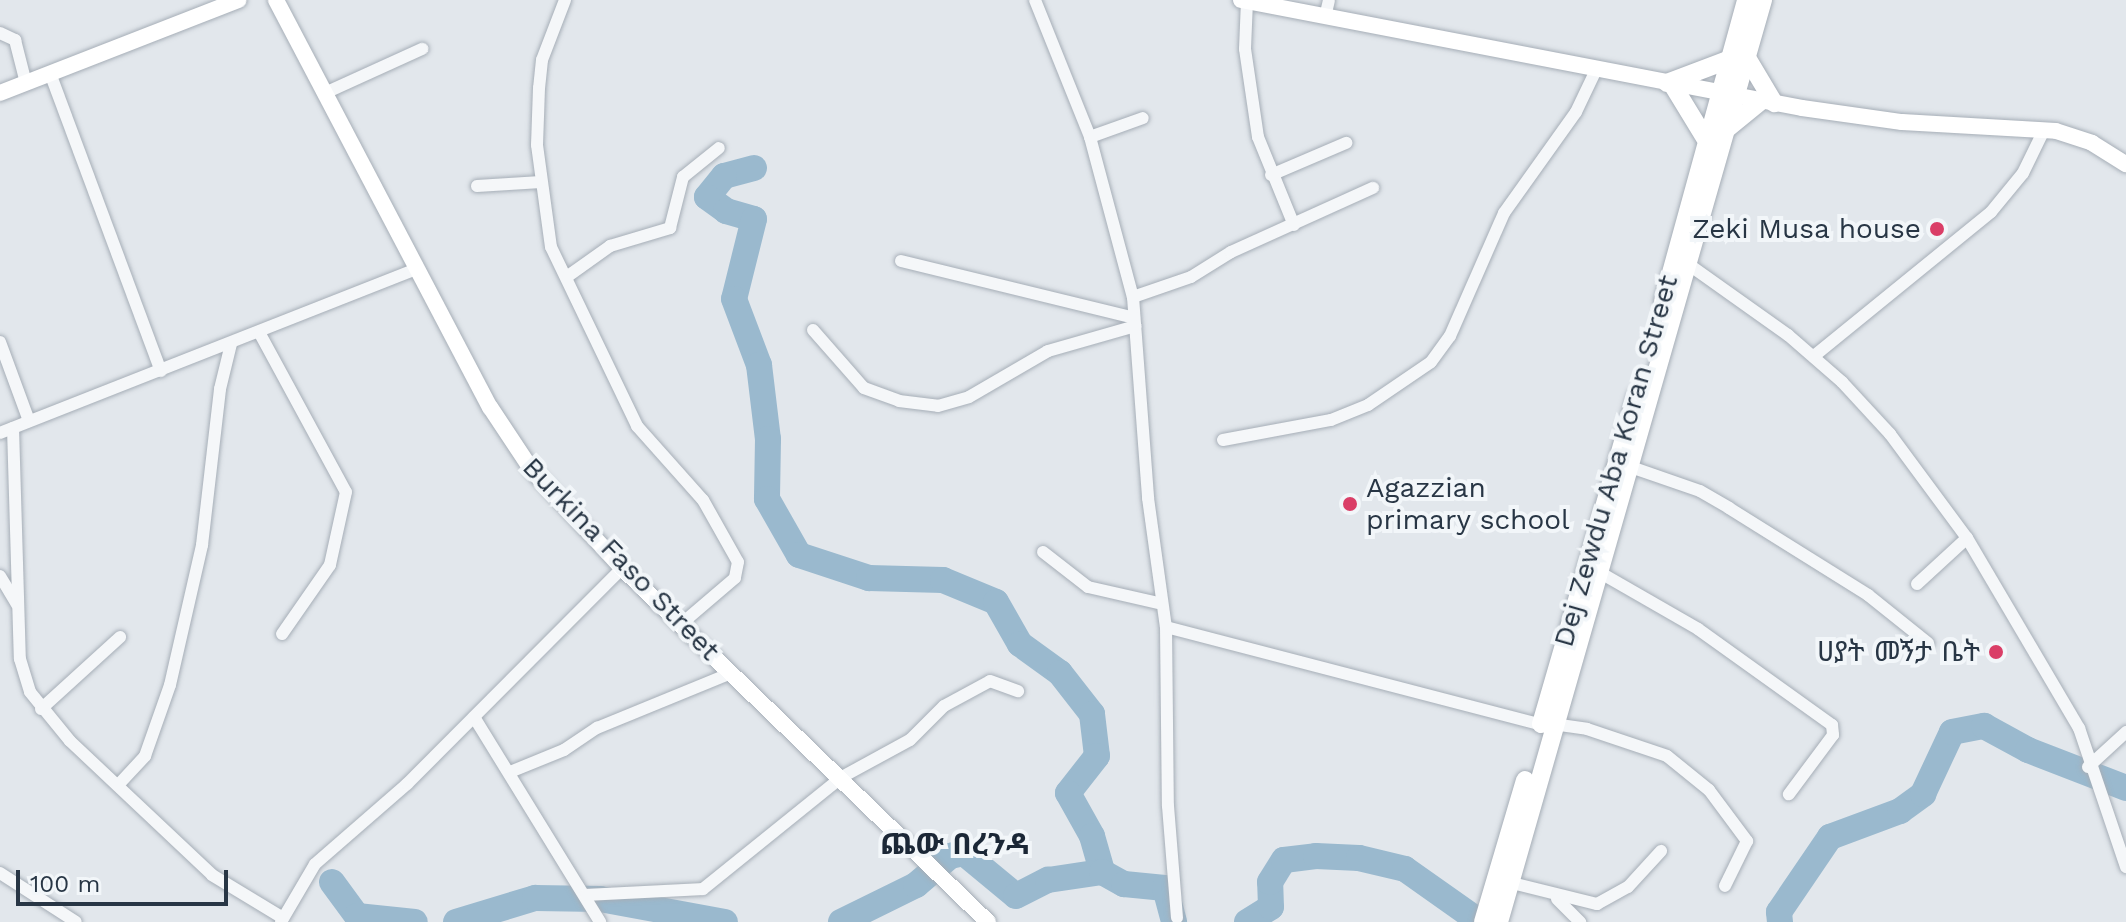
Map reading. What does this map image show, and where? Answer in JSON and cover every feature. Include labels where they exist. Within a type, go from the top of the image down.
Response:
[{"type":"main road","points":[[0,93],[239,0]]},
{"type":"main road","name":"Burkina Faso Street","points":[[276,0],[516,448],[622,568],[842,777],[988,922]]},
{"type":"main road","points":[[1244,0],[1327,6],[1597,68],[1768,102],[1902,122],[2044,130],[2082,139],[2126,164]]},
{"type":"main road","name":"Dej Zewdu Aba Koran Street","points":[[1492,919],[1621,463],[1705,138],[1737,58],[1746,0]]},
{"type":"main road","points":[[1669,83],[1737,58],[1763,0]]},
{"type":"main road","points":[[1737,58],[1768,102]]},
{"type":"main road","points":[[1669,83],[1705,138]]},
{"type":"main road","points":[[1575,622],[1599,572],[1621,463],[1688,264],[1723,132],[1725,92]]},
{"type":"main road","points":[[1723,132],[1768,102]]},
{"type":"street","points":[[565,0],[542,60],[537,145],[551,247],[568,276],[637,426],[703,500],[736,552],[739,568],[735,578],[680,625]]},
{"type":"street","points":[[1035,0],[1054,35],[1090,137],[1133,297],[1144,460],[1166,627],[1168,806],[1177,918]]},
{"type":"street","points":[[1244,0],[1248,76],[1271,175],[1294,225]]},
{"type":"street","points":[[0,33],[15,40],[26,83]]},
{"type":"street","points":[[325,93],[422,49]]},
{"type":"street","points":[[1223,440],[1331,420],[1368,405],[1431,362],[1450,336],[1504,213],[1576,112],[1597,68]]},
{"type":"street","points":[[50,73],[161,371]]},
{"type":"street","points":[[1090,137],[1143,118]]},
{"type":"street","points":[[1814,356],[1991,212],[2032,159],[2044,130]]},
{"type":"street","points":[[1271,175],[1346,143]]},
{"type":"street","points":[[568,276],[610,246],[673,225],[675,190],[683,177],[719,148]]},
{"type":"street","points":[[477,186],[541,182]]},
{"type":"street","points":[[1133,297],[1191,277],[1373,188]]},
{"type":"street","points":[[901,261],[1135,322]]},
{"type":"street","points":[[1688,264],[1814,356],[1879,421],[1967,538],[2079,728],[2088,767],[2126,867]]},
{"type":"street","points":[[0,433],[418,268]]},
{"type":"street","points":[[813,330],[864,388],[899,401],[938,406],[969,397],[1048,351],[1135,322]]},
{"type":"street","points":[[259,332],[346,492],[330,565],[282,634]]},
{"type":"street","points":[[0,342],[29,421]]},
{"type":"street","points":[[120,783],[145,756],[157,721],[202,545],[220,389],[231,344]]},
{"type":"street","points":[[13,428],[22,673],[41,709],[87,757],[120,783],[212,875],[282,920],[318,860],[474,717],[622,568]]},
{"type":"street","points":[[1621,463],[1700,491],[1729,508],[1868,595],[1928,643]]},
{"type":"street","points":[[1917,584],[1967,538]]},
{"type":"street","points":[[1043,552],[1088,587],[1162,604]]},
{"type":"street","points":[[1599,572],[1698,629],[1832,725],[1833,735],[1789,794]]},
{"type":"street","points":[[0,576],[18,606]]},
{"type":"street","points":[[1166,627],[1547,724],[1587,729],[1667,756],[1709,790],[1747,841],[1725,886]]},
{"type":"street","points":[[41,709],[120,637]]},
{"type":"street","points":[[510,772],[564,750],[597,728],[731,673]]},
{"type":"street","points":[[589,900],[703,889],[842,777],[902,746],[944,706],[984,682],[997,681],[1018,691]]},
{"type":"street","points":[[474,717],[600,922]]},
{"type":"street","points":[[2088,767],[2126,732]]},
{"type":"street","points":[[1504,880],[1555,897],[1607,901],[1661,851]]},
{"type":"street","points":[[0,873],[76,922]]},
{"type":"street","points":[[1555,897],[1580,922]]},
{"type":"waterway","points":[[754,168],[724,176],[707,197],[726,211],[754,219],[734,299],[759,365],[768,439],[767,499],[799,555],[869,578],[943,580],[996,602],[1020,644],[1060,673],[1092,714],[1097,756],[1068,793],[1092,836],[1102,872]]},
{"type":"waterway","points":[[1780,922],[1779,912],[1830,837],[1900,811],[1923,794],[1952,732],[1984,726],[2028,750],[2126,788]]},
{"type":"waterway","points":[[841,922],[916,885],[950,856],[964,853],[1016,896],[1048,880],[1102,872],[1124,884],[1165,888],[1174,922]]},
{"type":"waterway","points":[[1247,922],[1271,907],[1270,882],[1284,860],[1316,856],[1359,858],[1405,869],[1480,922]]},
{"type":"waterway","points":[[332,882],[357,916],[415,922]]},
{"type":"waterway","points":[[456,922],[535,898],[600,899],[725,922]]},
{"type":"place","name":"Zeki Musa house","points":[[1937,229]]},
{"type":"place","name":"Agazzian primary school","points":[[1350,504]]},
{"type":"place","name":"ሀያት መኝታ ቤት","points":[[1996,652]]},
{"type":"district","name":"ጨው በረንዳ","points":[[955,844]]}]
